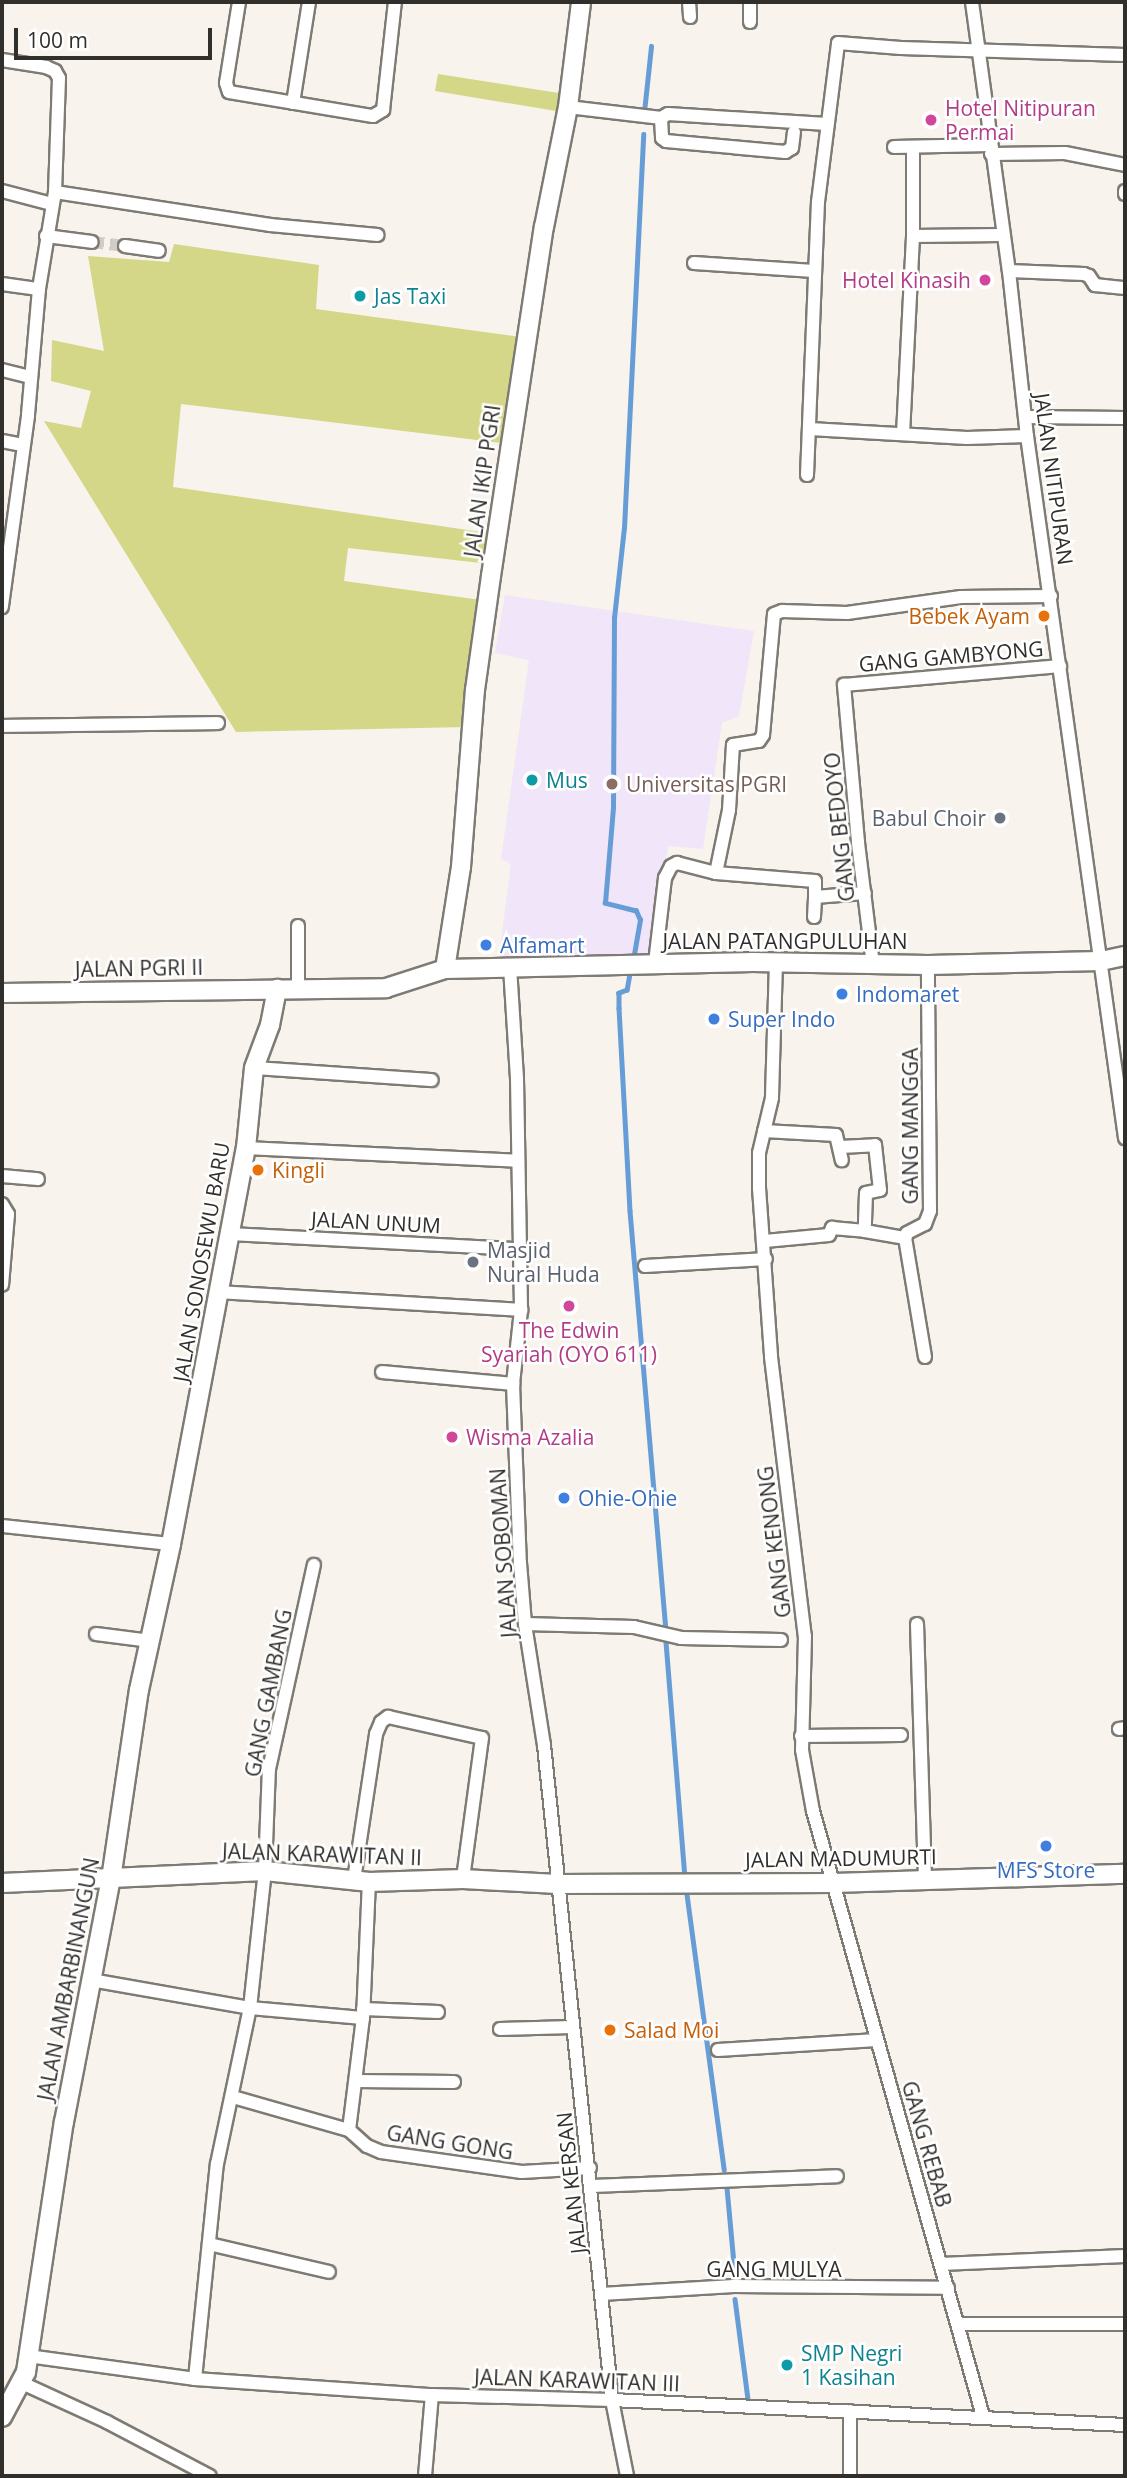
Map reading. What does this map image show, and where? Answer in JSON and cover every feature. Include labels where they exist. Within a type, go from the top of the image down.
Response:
[{"type":"main road","name":"JALAN IKIP PGRI","points":[[445,969],[461,867],[475,690],[491,576],[544,227],[568,107],[581,2]]},
{"type":"main road","name":"JALAN PATANGPULUHAN","points":[[298,988],[386,988],[445,969],[646,963],[928,965],[1101,961],[1125,956]]},
{"type":"main road","name":"JALAN PGRI II","points":[[2,993],[298,988]]},
{"type":"main road","name":"JALAN SONOSEWU BARU","points":[[171,1544],[246,1148],[254,1068],[270,1025],[277,989]]},
{"type":"main road","name":"JALAN AMBARBINANGUN","points":[[2,2417],[22,2383],[28,2356],[64,2122],[111,1879],[139,1690],[171,1544]]},
{"type":"main road","name":"JALAN KARAWITAN II","points":[[2,1883],[265,1871],[362,1881],[463,1879],[557,1884]]},
{"type":"main road","name":"JALAN MADUMURTI","points":[[557,1884],[834,1883],[1125,1874]]},
{"type":"street","points":[[239,2],[226,83],[229,92],[373,116],[383,110],[395,2]]},
{"type":"street","points":[[293,103],[309,2]]},
{"type":"street","points":[[689,2],[691,18]]},
{"type":"street","points":[[750,2],[750,22]]},
{"type":"street","name":"JALAN NITIPURAN","points":[[972,2],[980,48],[990,150],[1009,271],[1027,436],[1125,1139]]},
{"type":"street","points":[[807,475],[814,271],[827,124],[838,43],[901,48],[980,48],[1125,55]]},
{"type":"street","points":[[2,60],[46,67],[55,71],[59,78],[53,198],[39,289],[23,445],[2,607]]},
{"type":"street","points":[[568,107],[662,118],[668,114],[827,124]]},
{"type":"street","points":[[662,118],[662,138],[666,141],[785,152],[792,148],[793,132]]},
{"type":"street","points":[[894,146],[1065,153],[1125,166]]},
{"type":"street","points":[[903,434],[913,236],[913,147]]},
{"type":"street","points":[[2,191],[270,225],[378,235]]},
{"type":"street","points":[[913,236],[1002,235]]},
{"type":"street","points":[[46,236],[92,242]]},
{"type":"street","points":[[125,246],[159,251]]},
{"type":"street","points":[[694,263],[814,271]]},
{"type":"street","points":[[1009,271],[1084,274],[1089,275],[1095,285],[1125,288]]},
{"type":"street","points":[[2,284],[39,289]]},
{"type":"street","points":[[2,370],[30,377]]},
{"type":"street","points":[[1026,417],[1125,418]]},
{"type":"street","points":[[810,429],[967,438],[1027,436]]},
{"type":"street","points":[[2,441],[23,445]]},
{"type":"street","points":[[716,873],[729,810],[733,746],[759,741],[764,736],[774,614],[782,611],[847,613],[961,597],[1051,596]]},
{"type":"street","name":"GANG GAMBYONG","points":[[844,684],[1060,666]]},
{"type":"street","name":"GANG BEDOYO","points":[[844,684],[873,965]]},
{"type":"street","points":[[2,726],[218,723]]},
{"type":"street","points":[[646,963],[671,866],[685,863],[716,873],[791,881],[814,880],[814,917]]},
{"type":"street","points":[[815,897],[864,893]]},
{"type":"street","points":[[298,926],[298,988]]},
{"type":"street","name":"GANG KENONG","points":[[776,962],[772,1098],[758,1163],[771,1357],[805,1636],[801,1736],[813,1811],[834,1883]]},
{"type":"street","name":"GANG MANGGA","points":[[905,1238],[907,1233],[925,1224],[930,1211],[928,965]]},
{"type":"street","name":"JALAN SOBOMAN","points":[[510,967],[517,1079],[521,1310],[513,1384],[525,1624],[544,1745],[557,1884]]},
{"type":"street","points":[[254,1068],[432,1080]]},
{"type":"street","points":[[764,1131],[832,1134],[838,1138],[841,1153],[876,1147],[880,1190],[866,1193],[865,1231]]},
{"type":"street","points":[[246,1148],[517,1161]]},
{"type":"street","points":[[2,1176],[38,1179]]},
{"type":"street","points":[[2,1204],[8,1214],[2,1285]]},
{"type":"street","points":[[765,1241],[829,1235],[832,1228],[905,1238],[925,1357]]},
{"type":"street","name":"JALAN UNUM","points":[[230,1234],[519,1249]]},
{"type":"street","points":[[645,1266],[766,1259]]},
{"type":"street","points":[[219,1292],[521,1310]]},
{"type":"street","points":[[383,1372],[513,1384]]},
{"type":"street","points":[[2,1526],[171,1544]]},
{"type":"street","name":"GANG GAMBANG","points":[[195,2379],[217,2164],[250,2008],[265,1871],[270,1760],[314,1565]]},
{"type":"street","points":[[525,1624],[634,1627],[681,1639],[781,1640]]},
{"type":"street","points":[[917,1624],[925,1880]]},
{"type":"street","points":[[96,1634],[151,1641]]},
{"type":"street","points":[[349,2130],[363,2013],[363,1804],[376,1734],[384,1718],[478,1736],[483,1743],[463,1879]]},
{"type":"street","points":[[801,1736],[901,1735]]},
{"type":"street","name":"GANG REBAB","points":[[834,1883],[983,2416]]},
{"type":"street","name":"JALAN KERSAN","points":[[557,1884],[592,2186],[612,2400],[627,2476]]},
{"type":"street","points":[[91,1980],[250,2008],[363,2013],[439,2012]]},
{"type":"street","points":[[499,2029],[572,2027]]},
{"type":"street","points":[[718,2050],[877,2040]]},
{"type":"street","points":[[356,2081],[454,2082]]},
{"type":"street","name":"GANG GONG","points":[[233,2097],[349,2130],[367,2146],[381,2152],[522,2172],[590,2168]]},
{"type":"street","points":[[592,2186],[837,2176]]},
{"type":"street","points":[[209,2244],[329,2272]]},
{"type":"street","points":[[941,2264],[1125,2256]]},
{"type":"street","name":"GANG MULYA","points":[[601,2294],[734,2286],[948,2288]]},
{"type":"street","points":[[958,2324],[1124,2323]]},
{"type":"street","name":"JALAN KARAWITAN III","points":[[28,2356],[195,2379],[432,2395],[983,2416],[1125,2425]]},
{"type":"street","points":[[22,2383],[107,2422],[210,2476]]},
{"type":"street","points":[[425,2476],[432,2395]]},
{"type":"street","points":[[850,2476],[854,2412]]},
{"type":"street","points":[[854,2412],[857,2476]]},
{"type":"shaded area","name":"Universitas PGRI","points":[[505,595],[754,631],[739,716],[722,723],[703,849],[668,846],[650,962],[497,971],[511,864],[501,859],[529,660],[495,653]]},
{"type":"green space","points":[[438,74],[565,94],[562,112],[435,91]]},
{"type":"green space","points":[[174,244],[319,265],[316,309],[521,337],[511,444],[181,404],[173,487],[495,534],[490,564],[348,548],[344,581],[488,601],[466,727],[236,732],[44,421],[81,428],[91,391],[51,381],[52,340],[104,351],[88,256],[169,262]]},
{"type":"waterway","points":[[644,112],[651,46]]},
{"type":"waterway","points":[[633,960],[640,920],[636,911],[605,903],[613,807],[614,618],[624,528],[643,134]]},
{"type":"waterway","points":[[631,968],[627,990],[619,993],[619,1008],[630,1211],[666,1628]]},
{"type":"waterway","points":[[666,1642],[685,1879]]},
{"type":"waterway","points":[[686,1887],[724,2169]]},
{"type":"waterway","points":[[727,2188],[735,2275]]},
{"type":"waterway","points":[[735,2299],[748,2399]]},
{"type":"tunnel","points":[[92,242],[125,246]]},
{"type":"place","name":"Hotel Nitipuran Permai","points":[[931,120]]},
{"type":"place","name":"Hotel Kinasih","points":[[985,280]]},
{"type":"place","name":"Jas Taxi","points":[[360,296]]},
{"type":"place","name":"Bebek Ayam","points":[[1044,616]]},
{"type":"place","name":"Mus","points":[[532,780]]},
{"type":"place","name":"Universitas PGRI","points":[[612,784]]},
{"type":"place","name":"Babul Choir","points":[[1000,818]]},
{"type":"place","name":"Alfamart","points":[[486,945]]},
{"type":"place","name":"Indomaret","points":[[842,994]]},
{"type":"place","name":"Super Indo","points":[[714,1019]]},
{"type":"place","name":"Kingli","points":[[258,1170]]},
{"type":"place","name":"Masjid Nural Huda","points":[[473,1262]]},
{"type":"place","name":"The Edwin Syariah (OYO 611)","points":[[569,1306]]},
{"type":"place","name":"Wisma Azalia","points":[[452,1437]]},
{"type":"place","name":"Ohie-Ohie","points":[[564,1498]]},
{"type":"place","name":"MFS Store","points":[[1046,1846]]},
{"type":"place","name":"Salad Moi","points":[[610,2030]]},
{"type":"place","name":"SMP Negri 1 Kasihan","points":[[787,2365]]}]
